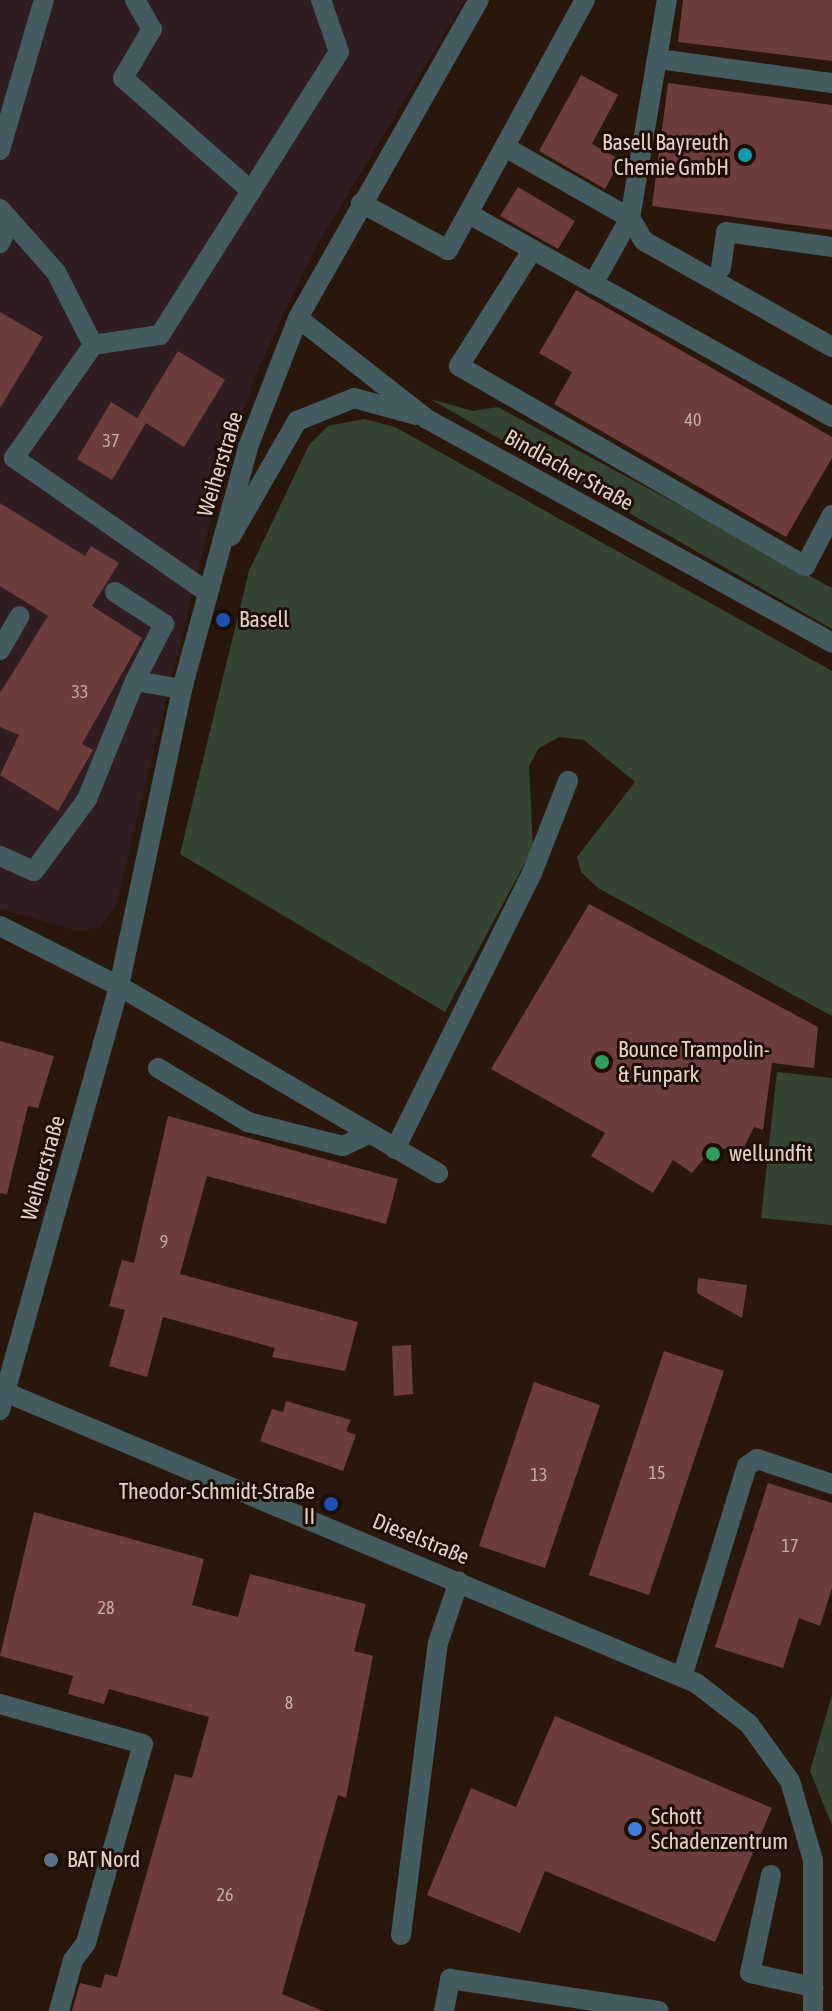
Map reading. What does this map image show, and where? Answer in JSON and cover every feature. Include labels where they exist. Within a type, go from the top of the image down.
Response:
[{"type":"street","points":[[0,150],[44,0]]},
{"type":"street","points":[[135,0],[152,29],[123,78],[251,191]]},
{"type":"street","points":[[321,0],[339,52],[160,335],[93,345],[14,458],[209,583],[297,421],[354,398],[427,419]]},
{"type":"street","name":"Weiherstraße","points":[[2,1397],[119,986],[182,689],[248,447],[298,318],[479,0]]},
{"type":"street","points":[[361,203],[448,250],[585,0]]},
{"type":"street","points":[[593,284],[630,218],[667,0]]},
{"type":"street","points":[[659,59],[832,83]]},
{"type":"street","points":[[505,147],[630,218],[644,241],[832,347]]},
{"type":"street","points":[[469,214],[531,252],[832,417]]},
{"type":"street","points":[[5,215],[56,272],[93,345]]},
{"type":"street","points":[[0,243],[5,215]]},
{"type":"street","points":[[721,268],[726,232],[832,247]]},
{"type":"street","points":[[531,252],[459,366],[805,566],[832,515]]},
{"type":"street","name":"Bindlacher Straße","points":[[298,318],[427,419],[832,643]]},
{"type":"street","points":[[0,856],[34,871],[87,799],[135,681],[164,624],[115,592]]},
{"type":"street","points":[[0,650],[20,616]]},
{"type":"street","points":[[135,681],[182,689]]},
{"type":"street","points":[[395,1149],[532,873],[568,781]]},
{"type":"street","points":[[0,926],[119,986],[438,1173]]},
{"type":"street","points":[[158,1068],[248,1122],[343,1146],[369,1134]]},
{"type":"street","name":"Dieselstraße","points":[[2,1397],[459,1581],[682,1677],[749,1724],[790,1781],[823,1860],[813,2011]]},
{"type":"street","points":[[682,1677],[747,1466],[757,1459],[832,1484]]},
{"type":"street","points":[[401,1935],[438,1643],[459,1581]]},
{"type":"street","points":[[0,1704],[143,1744],[86,1943],[73,1960],[59,2011]]},
{"type":"street","points":[[771,1875],[750,1973],[813,1987]]},
{"type":"street","points":[[444,2011],[450,1979],[659,2011]]},
{"type":"shaded area","points":[[0,0],[465,0],[312,254],[255,376],[210,522],[115,907],[100,927],[79,931],[0,909]]},
{"type":"green space","points":[[430,399],[473,411],[498,407],[832,588],[832,629]]},
{"type":"green space","points":[[364,419],[395,427],[832,671],[832,1016],[598,888],[581,872],[577,857],[635,782],[584,740],[559,737],[539,748],[529,766],[533,848],[445,1012],[180,854],[249,571],[309,445],[328,426]]},
{"type":"green space","points":[[777,1072],[832,1078],[832,1225],[761,1218]]},
{"type":"green space","points":[[832,1695],[832,1825],[810,1771]]},
{"type":"building","points":[[683,0],[832,0],[832,61],[678,42]]},
{"type":"building","points":[[581,75],[618,95],[592,144],[621,160],[605,189],[539,151]]},
{"type":"building","name":"Basell Bayreuth Chemie GmbH","points":[[668,83],[832,105],[832,230],[652,206]]},
{"type":"building","points":[[518,187],[575,221],[558,249],[500,216]]},
{"type":"building","points":[[576,290],[832,437],[832,458],[786,537],[554,404],[572,372],[539,353]]},
{"type":"building","points":[[0,312],[43,337],[0,408]]},
{"type":"building","points":[[178,351],[225,380],[184,447],[146,423],[112,480],[77,459],[111,402],[137,418]]},
{"type":"building","points":[[0,503],[85,556],[91,546],[119,563],[92,606],[142,638],[82,744],[93,750],[58,811],[0,775],[19,735],[0,727],[0,693],[48,616],[0,586]]},
{"type":"building","points":[[589,904],[818,1027],[814,1068],[772,1063],[763,1130],[754,1127],[744,1147],[711,1150],[692,1173],[673,1160],[653,1193],[591,1156],[605,1133],[491,1069]]},
{"type":"building","points":[[0,1041],[54,1056],[38,1108],[28,1106],[7,1194],[0,1193]]},
{"type":"building","points":[[168,1116],[398,1179],[386,1224],[207,1176],[180,1274],[358,1322],[345,1371],[272,1357],[275,1348],[163,1317],[147,1377],[109,1366],[125,1310],[109,1306],[122,1260],[134,1263]]},
{"type":"building","points":[[698,1278],[747,1285],[742,1318],[697,1293]]},
{"type":"building","points":[[411,1345],[413,1394],[394,1396],[392,1346]]},
{"type":"building","points":[[664,1351],[724,1371],[649,1595],[589,1575]]},
{"type":"building","points":[[534,1382],[600,1405],[545,1568],[479,1546]]},
{"type":"building","points":[[286,1401],[351,1420],[346,1431],[356,1435],[343,1471],[260,1441],[272,1409],[283,1412]]},
{"type":"building","points":[[768,1483],[832,1503],[832,1588],[820,1626],[799,1618],[783,1668],[715,1647]]},
{"type":"building","points":[[34,1512],[204,1559],[192,1605],[238,1617],[250,1574],[366,1604],[354,1651],[373,1656],[346,1798],[338,1795],[282,1994],[323,2011],[72,2011],[80,1983],[101,1988],[105,1974],[117,1977],[175,1774],[192,1778],[209,1717],[109,1689],[104,1704],[68,1694],[73,1676],[0,1656]]},
{"type":"building","name":"Schott Schadenzentrum","points":[[555,1716],[772,1808],[715,1942],[545,1871],[520,1933],[427,1895],[471,1788],[516,1807]]},
{"type":"place","name":"Basell Bayreuth Chemie GmbH","points":[[745,155]]},
{"type":"place","name":"Basell","points":[[223,620]]},
{"type":"place","name":"Bounce Trampolin- & Funpark","points":[[602,1062]]},
{"type":"place","name":"wellundfit","points":[[713,1154]]},
{"type":"place","name":"Theodor-Schmidt-Straße II","points":[[331,1504]]},
{"type":"place","name":"Schott Schadenzentrum","points":[[635,1829]]},
{"type":"place","name":"BAT Nord","points":[[51,1860]]}]
